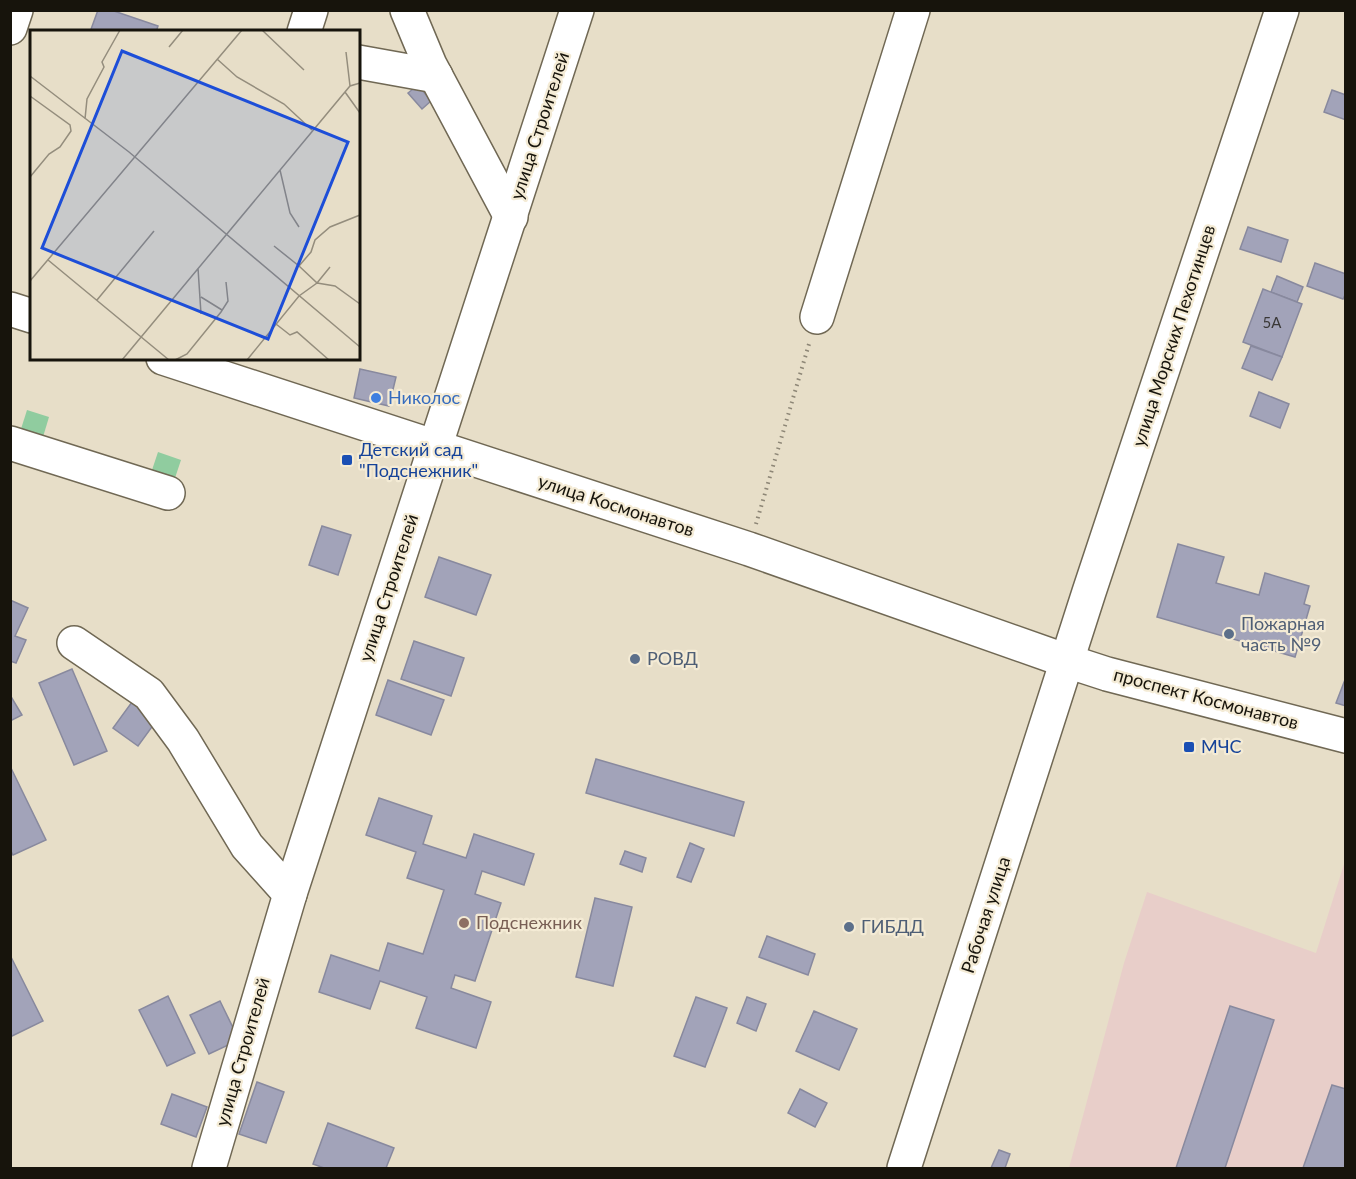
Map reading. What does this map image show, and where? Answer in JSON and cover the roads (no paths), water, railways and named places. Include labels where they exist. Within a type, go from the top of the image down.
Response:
[{"type":"street","points":[[10,28],[16,10]]},
{"type":"street","points":[[305,30],[311,10]]},
{"type":"street","points":[[407,10],[436,76],[511,218]]},
{"type":"street","name":"улица Строителей","points":[[209,1168],[290,894],[577,10]]},
{"type":"street","points":[[816,317],[913,10]]},
{"type":"street","name":"улица Морских Пехотинцев","points":[[1067,661],[1282,10]]},
{"type":"street","points":[[360,62],[436,76]]},
{"type":"street","points":[[10,309],[30,315]]},
{"type":"street","name":"улица Космонавтов","points":[[169,360],[749,549],[1067,661]]},
{"type":"street","points":[[10,443],[168,493]]},
{"type":"street","points":[[74,643],[148,694],[183,740],[247,846],[290,894]]},
{"type":"street","name":"проспект Космонавтов","points":[[1067,661],[1107,674],[1346,736]]},
{"type":"street","name":"Рабочая улица","points":[[904,1168],[1067,661]]},
{"type":"place","name":"Николос","points":[[376,398]]},
{"type":"place","name":"Детский сад \"Подснежник\"","points":[[347,460]]},
{"type":"place","name":"Пожарная часть №9","points":[[1229,634]]},
{"type":"place","name":"РОВД","points":[[635,659]]},
{"type":"place","name":"МЧС","points":[[1189,747]]},
{"type":"place","name":"Подснежник","points":[[464,923]]},
{"type":"place","name":"ГИБДД","points":[[849,927]]}]
